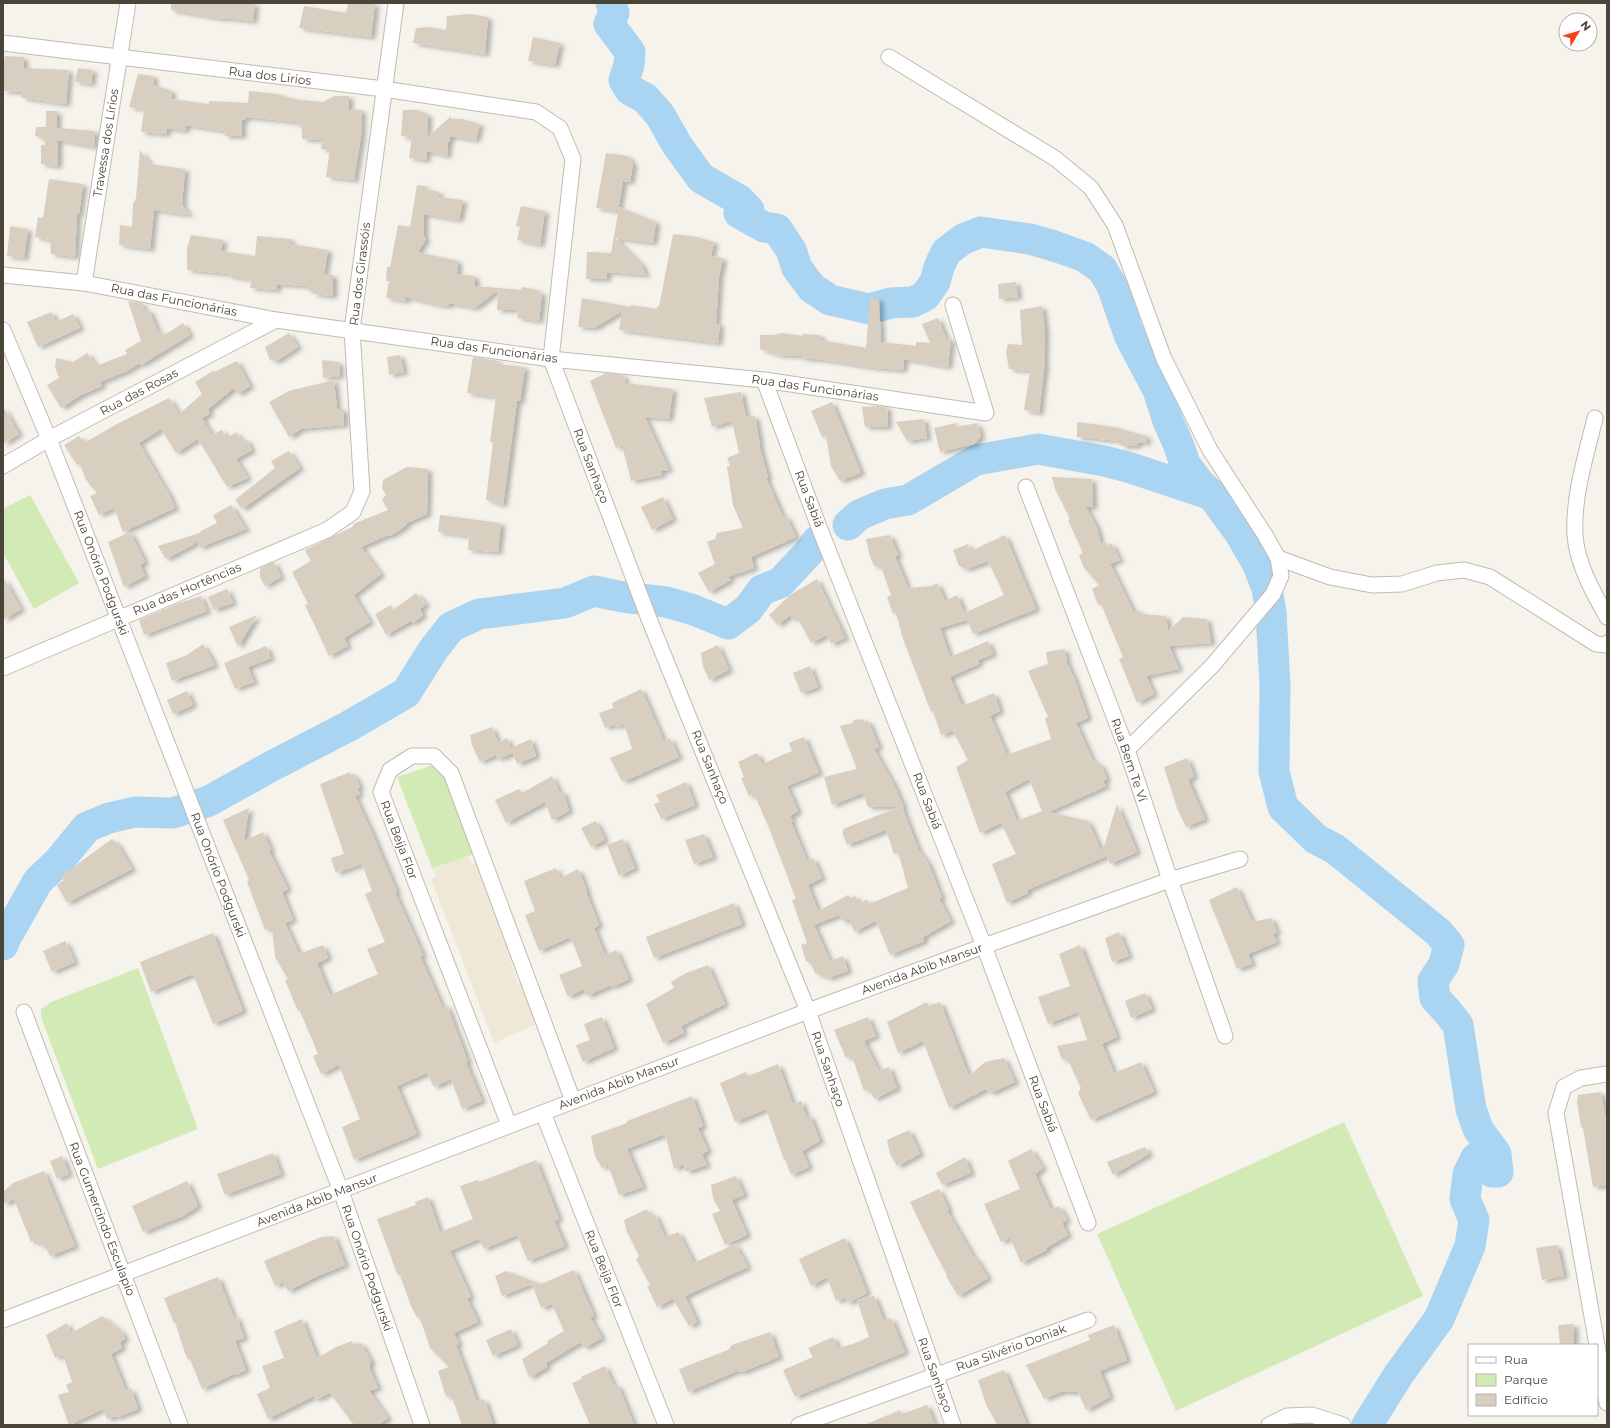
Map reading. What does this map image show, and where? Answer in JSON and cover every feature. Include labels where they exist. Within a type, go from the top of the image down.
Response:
[{"type":"street","name":"Travessa dos Lírios","points":[[84,283],[128,3]]},
{"type":"street","name":"Rua dos Girassóis","points":[[327,530],[354,512],[362,491],[352,330],[396,3]]},
{"type":"street","name":"Rua dos Lirios","points":[[3,43],[384,89],[536,112]]},
{"type":"street","points":[[889,57],[1056,159],[1091,188],[1115,225],[1164,359],[1210,450],[1265,535],[1278,558],[1281,576],[1273,594],[1212,666],[1127,750]]},
{"type":"street","name":"Rua Sanhaço","points":[[536,112],[560,128],[573,159],[551,359],[633,579],[808,1011],[953,1425]]},
{"type":"street","name":"Rua das Funcionárias","points":[[3,276],[84,283],[276,320],[551,359],[764,380],[986,413],[953,305]]},
{"type":"street","name":"Rua das Rosas","points":[[3,466],[49,439],[276,320]]},
{"type":"street","name":"Rua Onório Podgurski","points":[[3,330],[49,439],[341,1191],[422,1425]]},
{"type":"street","name":"Rua Sabiá","points":[[764,380],[819,527],[984,946],[1088,1223]]},
{"type":"street","points":[[1595,418],[1576,500],[1575,536],[1581,563],[1595,595],[1607,617]]},
{"type":"street","name":"Rua Bem Te Ví","points":[[1026,487],[1127,750],[1170,880],[1225,1036]]},
{"type":"street","name":"Rua das Hortências","points":[[3,668],[327,530]]},
{"type":"street","points":[[1278,558],[1330,577],[1372,585],[1402,584],[1437,574],[1464,570],[1490,577],[1596,644],[1606,645],[1607,643]]},
{"type":"street","name":"Rua Beija Flor","points":[[509,1125],[381,792],[390,770],[412,756],[434,756],[451,773],[573,1101]]},
{"type":"street","name":"Avenida Abib Mansur","points":[[3,1320],[808,1011],[984,946],[1170,880],[1240,859]]},
{"type":"street","name":"Rua Gumercindo Esculapio","points":[[24,1012],[180,1425]]},
{"type":"street","points":[[1597,1344],[1556,1113],[1564,1087],[1581,1078],[1607,1074]]},
{"type":"street","name":"Rua Beija Flor","points":[[543,1113],[666,1425]]},
{"type":"street","name":"Rua Silvério Doniak","points":[[799,1425],[1088,1320]]},
{"type":"street","points":[[1598,1351],[1607,1402]]},
{"type":"street","points":[[1269,1425],[1287,1416],[1312,1415],[1340,1424]]},
{"type":"shaded area","points":[[468,856],[472,864],[477,863],[514,959],[511,963],[518,983],[524,982],[538,1023],[494,1043],[431,879],[436,877],[432,868]]},
{"type":"green space","points":[[30,495],[79,583],[34,609],[3,553],[3,509]]},
{"type":"green space","points":[[439,763],[474,854],[432,868],[397,777]]},
{"type":"green space","points":[[138,968],[198,1129],[98,1169],[41,1017],[41,1009],[51,1002]]},
{"type":"green space","points":[[1344,1122],[1423,1296],[1176,1411],[1097,1234]]},
{"type":"building","points":[[171,3],[255,3],[253,21],[223,19],[171,10]]},
{"type":"building","points":[[348,3],[375,3],[371,37],[299,28],[304,6],[346,13]]},
{"type":"building","points":[[470,14],[488,17],[485,54],[413,43],[416,28],[429,27],[446,30],[447,16]]},
{"type":"building","points":[[533,37],[560,43],[555,65],[528,61]]},
{"type":"building","points":[[5,56],[24,57],[24,68],[69,70],[66,104],[22,98],[22,92],[3,91],[3,65]]},
{"type":"building","points":[[78,68],[93,70],[91,84],[75,82]]},
{"type":"building","points":[[138,74],[154,76],[153,85],[172,91],[171,99],[209,104],[209,101],[248,103],[249,91],[278,94],[293,99],[323,102],[334,96],[349,96],[349,109],[362,110],[361,136],[354,180],[326,177],[330,150],[321,149],[322,140],[302,139],[302,126],[296,124],[296,122],[246,117],[245,120],[242,120],[242,136],[225,136],[224,131],[186,125],[185,131],[167,128],[166,134],[141,132],[144,110],[129,107]]},
{"type":"building","points":[[403,110],[418,110],[428,115],[427,138],[451,116],[451,119],[462,119],[480,124],[476,140],[450,136],[447,156],[427,151],[426,160],[409,158],[412,137],[401,136]]},
{"type":"building","points":[[46,111],[57,111],[57,128],[95,131],[94,147],[58,140],[58,166],[41,164],[41,145],[45,145],[45,138],[35,136],[36,127],[46,127]]},
{"type":"building","points":[[140,150],[150,164],[185,169],[182,205],[190,215],[154,210],[150,249],[119,245],[120,225],[132,227],[133,204],[136,198]]},
{"type":"building","points":[[606,153],[628,156],[633,164],[630,182],[623,181],[618,211],[596,208]]},
{"type":"building","points":[[49,179],[83,184],[79,214],[77,214],[75,257],[51,254],[50,240],[35,237],[38,217],[43,218]]},
{"type":"building","points":[[417,185],[426,186],[425,189],[439,192],[439,197],[463,200],[459,220],[424,214],[424,236],[426,239],[418,252],[458,261],[457,274],[475,276],[475,286],[521,290],[522,287],[538,290],[538,292],[542,293],[539,321],[517,318],[518,310],[497,310],[498,290],[475,308],[449,303],[449,306],[438,305],[406,297],[406,301],[386,298],[389,281],[386,281],[387,267],[390,267],[398,225],[410,227]]},
{"type":"building","points":[[521,206],[545,211],[540,245],[517,240],[520,227],[516,226]]},
{"type":"building","points":[[619,207],[656,222],[653,243],[615,238],[641,264],[646,275],[607,272],[607,279],[586,279],[587,252],[611,253]]},
{"type":"building","points":[[10,226],[28,229],[24,258],[7,256]]},
{"type":"building","points":[[673,234],[697,237],[714,242],[711,256],[723,258],[719,277],[716,324],[720,324],[718,343],[619,330],[622,311],[594,328],[578,327],[582,298],[630,307],[631,305],[657,309],[657,306],[659,307]]},
{"type":"building","points":[[191,235],[223,240],[221,251],[255,256],[257,236],[291,239],[291,244],[328,250],[324,274],[333,275],[333,296],[313,294],[313,289],[306,289],[306,286],[277,284],[277,290],[250,288],[251,279],[228,276],[228,274],[187,270],[187,248]]},
{"type":"building","points":[[1016,282],[1018,297],[999,299],[998,284]]},
{"type":"building","points":[[870,298],[879,299],[881,342],[916,346],[916,342],[930,343],[922,324],[938,318],[946,338],[951,339],[948,367],[904,359],[903,370],[875,368],[825,360],[801,358],[801,356],[779,355],[760,349],[760,335],[782,333],[803,336],[803,334],[821,335],[821,340],[866,348]]},
{"type":"building","points":[[128,301],[142,303],[145,311],[149,310],[158,332],[160,331],[163,336],[183,323],[190,335],[141,365],[140,363],[127,371],[100,382],[102,386],[81,395],[61,408],[47,385],[59,378],[55,367],[56,358],[73,362],[87,353],[96,366],[127,354],[125,350],[141,341]]},
{"type":"building","points":[[1042,306],[1045,332],[1045,362],[1039,413],[1024,410],[1030,371],[1009,369],[1006,352],[1008,344],[1022,345],[1020,310]]},
{"type":"building","points":[[51,312],[56,322],[73,314],[80,328],[38,347],[27,322]]},
{"type":"building","points":[[289,333],[298,347],[275,362],[273,359],[270,360],[265,347]]},
{"type":"building","points":[[400,355],[404,372],[389,375],[387,357]]},
{"type":"building","points":[[473,357],[499,361],[498,364],[525,367],[520,401],[517,401],[503,505],[486,500],[493,442],[490,442],[496,397],[467,393]]},
{"type":"building","points":[[322,360],[339,362],[340,376],[323,378]]},
{"type":"building","points":[[237,361],[250,386],[238,394],[234,388],[208,409],[210,413],[202,418],[212,435],[222,430],[227,438],[236,432],[242,441],[246,439],[252,450],[236,459],[248,478],[227,487],[198,439],[176,453],[161,429],[139,443],[167,490],[175,508],[123,532],[114,508],[99,515],[90,496],[97,493],[86,480],[80,464],[77,465],[64,445],[79,436],[84,443],[117,424],[169,398],[179,414],[202,394],[195,382],[213,371],[214,372]]},
{"type":"building","points":[[606,373],[623,375],[626,383],[673,389],[669,419],[645,417],[669,470],[661,471],[662,475],[631,481],[622,445],[616,448],[590,381]]},
{"type":"building","points":[[334,380],[337,409],[344,409],[344,425],[301,429],[289,437],[269,402],[289,391]]},
{"type":"building","points":[[741,392],[746,417],[755,416],[759,445],[768,477],[766,478],[783,517],[786,516],[796,537],[751,557],[754,568],[728,577],[731,580],[709,592],[698,573],[715,564],[707,542],[715,539],[717,533],[743,528],[733,505],[727,467],[730,466],[727,458],[739,453],[732,421],[712,427],[704,398]]},
{"type":"building","points":[[832,402],[861,473],[840,481],[831,466],[826,436],[822,437],[811,411]]},
{"type":"building","points":[[3,406],[19,434],[3,444]]},
{"type":"building","points":[[862,407],[887,407],[888,427],[865,427]]},
{"type":"building","points":[[924,419],[927,438],[907,441],[896,422]]},
{"type":"building","points":[[1077,422],[1114,427],[1147,436],[1146,443],[1138,442],[1137,446],[1121,446],[1121,441],[1077,437]]},
{"type":"building","points":[[956,423],[957,427],[977,423],[981,436],[974,444],[940,452],[934,428]]},
{"type":"building","points":[[289,451],[300,468],[242,509],[235,500],[275,468],[271,461]]},
{"type":"building","points":[[407,467],[428,469],[427,514],[409,522],[400,530],[389,536],[388,535],[361,547],[381,574],[354,595],[370,622],[344,638],[348,646],[329,656],[305,605],[308,604],[292,572],[311,561],[305,550],[354,526],[353,524],[388,510],[382,500],[386,495],[382,488],[383,480]]},
{"type":"building","points":[[1052,477],[1092,479],[1093,507],[1086,507],[1097,528],[1101,544],[1105,542],[1107,546],[1111,543],[1120,560],[1110,564],[1133,611],[1140,611],[1141,614],[1166,616],[1168,631],[1183,617],[1207,619],[1211,643],[1169,646],[1179,669],[1146,676],[1154,694],[1137,703],[1119,659],[1123,657],[1101,604],[1098,605],[1092,589],[1099,585],[1084,568],[1079,555],[1083,553],[1068,520],[1070,519],[1055,489]]},
{"type":"building","points":[[663,497],[673,519],[652,530],[641,507]]},
{"type":"building","points":[[231,505],[246,529],[199,548],[198,542],[166,559],[158,546],[200,533],[201,531],[217,523],[213,515]]},
{"type":"building","points":[[440,515],[501,523],[498,552],[468,550],[469,536],[438,532]]},
{"type":"building","points":[[130,532],[145,562],[140,565],[145,576],[124,587],[108,542]]},
{"type":"building","points":[[890,535],[898,555],[895,557],[908,588],[931,586],[937,583],[945,601],[957,595],[964,613],[1004,595],[988,561],[967,569],[959,566],[953,550],[968,544],[971,551],[1005,535],[1036,609],[973,634],[967,620],[940,628],[950,657],[988,641],[993,654],[978,660],[979,664],[950,677],[962,706],[994,693],[1000,711],[990,716],[1007,755],[1051,739],[1045,718],[1048,717],[1028,671],[1048,664],[1046,652],[1065,649],[1067,663],[1088,718],[1076,723],[1093,761],[1095,760],[1097,765],[1100,763],[1107,779],[1103,781],[1106,786],[1049,812],[1088,821],[1102,853],[1117,804],[1137,852],[1110,864],[1107,856],[1027,890],[1028,893],[1007,903],[992,864],[1016,854],[1001,823],[980,833],[956,767],[968,760],[953,731],[941,735],[933,711],[931,712],[903,639],[896,613],[893,614],[887,597],[891,595],[880,564],[875,567],[870,557],[866,539]],"holes":[[[1029,779],[1042,811],[1017,821],[1005,792]]]},
{"type":"building","points":[[274,562],[281,577],[265,586],[260,578],[260,568]]},
{"type":"building","points":[[3,577],[21,609],[3,620]]},
{"type":"building","points":[[817,579],[845,638],[831,644],[827,635],[811,643],[797,617],[793,620],[790,615],[778,625],[769,615],[790,595]]},
{"type":"building","points":[[227,589],[233,603],[214,610],[208,597]]},
{"type":"building","points":[[416,593],[426,604],[420,609],[423,615],[413,623],[411,621],[386,635],[375,614],[391,605],[393,610]]},
{"type":"building","points":[[201,596],[207,611],[144,635],[139,620],[179,603]]},
{"type":"building","points":[[257,615],[238,647],[229,627]]},
{"type":"building","points":[[203,644],[215,665],[172,681],[166,663],[187,655]]},
{"type":"building","points":[[718,645],[729,670],[709,680],[703,666],[701,653]]},
{"type":"building","points":[[266,646],[271,658],[248,667],[254,682],[235,689],[224,663]]},
{"type":"building","points":[[810,666],[818,687],[801,693],[793,673]]},
{"type":"building","points":[[641,689],[664,741],[670,738],[679,757],[625,781],[621,780],[610,758],[632,749],[624,724],[616,727],[615,724],[605,728],[599,713],[613,708],[612,703]]},
{"type":"building","points":[[187,691],[193,705],[173,714],[167,700]]},
{"type":"building","points":[[863,719],[864,722],[868,721],[879,747],[874,749],[894,785],[904,807],[902,807],[918,849],[928,863],[942,898],[939,899],[951,921],[923,937],[924,941],[890,955],[876,921],[854,932],[849,919],[843,922],[839,915],[814,925],[830,961],[843,956],[848,971],[829,978],[815,973],[811,964],[806,961],[801,945],[807,943],[792,900],[796,899],[769,828],[754,794],[749,796],[741,778],[744,777],[738,762],[757,753],[762,764],[792,751],[789,743],[804,737],[819,773],[787,786],[798,811],[790,816],[793,821],[791,822],[807,861],[813,858],[822,878],[808,885],[818,911],[848,895],[851,898],[855,896],[859,904],[867,899],[869,904],[908,888],[898,852],[894,854],[886,830],[847,845],[843,835],[843,829],[899,807],[868,807],[863,793],[832,805],[824,777],[857,769],[840,726],[852,723],[854,720]]},
{"type":"building","points":[[492,727],[498,742],[507,738],[511,748],[531,739],[536,756],[517,764],[513,753],[498,759],[496,755],[480,762],[472,745],[470,735]]},
{"type":"building","points":[[1187,758],[1194,776],[1188,780],[1205,819],[1186,827],[1177,808],[1164,767]]},
{"type":"building","points":[[350,772],[351,775],[354,774],[360,787],[357,788],[360,794],[355,796],[397,892],[395,893],[423,955],[420,956],[442,1006],[447,1006],[468,1062],[466,1063],[482,1101],[462,1109],[451,1079],[434,1087],[427,1073],[397,1086],[417,1134],[354,1160],[342,1127],[360,1119],[339,1065],[321,1074],[313,1056],[318,1054],[285,980],[288,979],[275,957],[272,928],[265,930],[247,882],[249,880],[223,820],[249,808],[244,841],[263,832],[271,850],[269,851],[288,889],[282,892],[293,920],[285,923],[299,954],[323,945],[328,958],[317,963],[330,995],[378,974],[367,949],[385,942],[365,894],[372,891],[362,864],[336,873],[331,858],[344,854],[320,784]]},
{"type":"building","points":[[552,776],[560,793],[563,791],[569,811],[552,820],[545,802],[506,823],[495,800],[519,789],[522,793]]},
{"type":"building","points":[[686,782],[695,805],[661,819],[654,804],[660,802],[656,795]]},
{"type":"building","points":[[596,821],[605,840],[591,847],[581,828]]},
{"type":"building","points":[[704,834],[713,857],[694,864],[685,840]]},
{"type":"building","points":[[112,839],[118,845],[132,869],[67,903],[57,885],[64,880],[61,876]]},
{"type":"building","points":[[623,839],[635,868],[619,876],[607,845]]},
{"type":"building","points":[[556,868],[560,878],[578,869],[599,925],[594,928],[605,955],[616,950],[629,979],[587,996],[584,989],[568,997],[559,975],[582,966],[571,938],[539,951],[525,915],[535,911],[524,881]]},
{"type":"building","points":[[1237,887],[1252,922],[1271,918],[1277,932],[1273,934],[1277,942],[1248,954],[1252,964],[1237,969],[1209,900]]},
{"type":"building","points":[[734,903],[742,924],[654,958],[646,937]]},
{"type":"building","points":[[1119,932],[1129,956],[1112,962],[1105,938]]},
{"type":"building","points":[[213,933],[243,1011],[213,1024],[193,974],[151,992],[140,962]]},
{"type":"building","points":[[65,941],[75,962],[52,972],[43,951]]},
{"type":"building","points":[[1080,945],[1117,1037],[1102,1044],[1114,1073],[1141,1062],[1154,1092],[1091,1120],[1078,1093],[1081,1088],[1067,1058],[1062,1060],[1057,1046],[1087,1040],[1078,1012],[1048,1024],[1038,997],[1070,986],[1059,954]]},
{"type":"building","points":[[708,965],[725,1004],[681,1026],[684,1033],[663,1043],[646,1004],[674,988],[671,982],[686,973]]},
{"type":"building","points":[[1145,993],[1152,1009],[1131,1018],[1125,1001]]},
{"type":"building","points":[[927,1002],[929,1006],[940,1002],[969,1076],[985,1062],[1004,1058],[1015,1082],[991,1093],[986,1089],[949,1108],[923,1041],[898,1053],[887,1022]]},
{"type":"building","points":[[602,1017],[614,1048],[583,1062],[576,1045],[590,1040],[584,1024]]},
{"type":"building","points":[[868,1017],[876,1036],[864,1041],[879,1071],[889,1067],[897,1088],[874,1099],[869,1088],[864,1091],[852,1056],[846,1058],[834,1030]]},
{"type":"building","points":[[778,1064],[793,1104],[801,1101],[806,1116],[810,1116],[820,1141],[802,1151],[809,1167],[791,1175],[785,1159],[784,1160],[766,1109],[735,1122],[720,1083],[746,1072],[748,1076]]},
{"type":"building","points":[[1601,1092],[1607,1127],[1607,1185],[1593,1187],[1577,1102],[1578,1095]]},
{"type":"building","points":[[692,1096],[703,1126],[698,1128],[708,1151],[702,1154],[707,1165],[686,1172],[684,1164],[674,1169],[665,1134],[627,1149],[643,1187],[619,1195],[608,1165],[602,1168],[595,1156],[591,1136]]},
{"type":"building","points":[[909,1130],[920,1154],[897,1166],[890,1154],[887,1140]]},
{"type":"building","points":[[1145,1147],[1149,1154],[1113,1175],[1107,1162]]},
{"type":"building","points":[[1031,1149],[1043,1168],[1035,1174],[1051,1210],[1059,1206],[1067,1220],[1062,1223],[1068,1235],[1046,1248],[1047,1250],[1021,1263],[1010,1238],[1001,1242],[984,1204],[1020,1189],[1008,1161]]},
{"type":"building","points":[[273,1153],[281,1174],[225,1195],[217,1174]]},
{"type":"building","points":[[62,1156],[69,1174],[57,1179],[50,1161]]},
{"type":"building","points":[[965,1157],[971,1173],[942,1185],[936,1173]]},
{"type":"building","points":[[536,1160],[559,1219],[554,1221],[565,1246],[528,1261],[517,1235],[484,1249],[479,1239],[450,1251],[471,1297],[467,1298],[478,1322],[454,1333],[459,1344],[456,1345],[477,1402],[484,1399],[493,1425],[462,1425],[451,1395],[446,1397],[438,1371],[449,1367],[430,1348],[420,1318],[418,1319],[411,1306],[400,1275],[398,1276],[377,1219],[416,1205],[415,1202],[428,1197],[440,1232],[473,1219],[460,1186],[478,1180],[479,1182]]},
{"type":"building","points":[[44,1171],[75,1246],[50,1256],[44,1244],[39,1246],[37,1240],[31,1242],[14,1199],[3,1204],[3,1192],[13,1183]]},
{"type":"building","points":[[736,1176],[744,1195],[732,1200],[747,1235],[725,1245],[712,1214],[720,1211],[713,1198],[711,1185]]},
{"type":"building","points":[[187,1181],[198,1206],[183,1216],[143,1232],[132,1206]]},
{"type":"building","points":[[939,1189],[949,1210],[947,1211],[988,1278],[958,1296],[946,1276],[947,1275],[910,1202]]},
{"type":"building","points":[[647,1209],[650,1216],[655,1214],[665,1237],[678,1232],[694,1263],[735,1244],[748,1267],[685,1296],[697,1322],[689,1326],[673,1299],[657,1307],[647,1286],[650,1285],[636,1259],[639,1256],[627,1232],[624,1220]]},
{"type":"building","points":[[334,1236],[345,1265],[320,1275],[288,1291],[283,1282],[275,1286],[264,1261],[321,1237]]},
{"type":"building","points":[[845,1238],[867,1293],[848,1303],[845,1298],[836,1301],[827,1277],[811,1286],[799,1259]]},
{"type":"building","points":[[1557,1245],[1564,1276],[1542,1280],[1536,1248]]},
{"type":"building","points":[[574,1270],[594,1316],[590,1317],[602,1338],[584,1348],[581,1342],[546,1363],[547,1367],[529,1378],[522,1359],[564,1331],[552,1304],[541,1308],[532,1284],[502,1296],[495,1276],[506,1271],[541,1284]]},
{"type":"building","points":[[218,1277],[234,1318],[237,1317],[244,1338],[235,1341],[246,1370],[202,1389],[190,1359],[188,1360],[175,1322],[174,1323],[164,1298]]},
{"type":"building","points":[[874,1296],[884,1321],[891,1318],[905,1352],[795,1397],[783,1370],[813,1357],[808,1348],[833,1337],[838,1348],[853,1344],[869,1337],[857,1300]]},
{"type":"building","points":[[102,1316],[122,1332],[125,1339],[120,1342],[122,1348],[111,1354],[126,1391],[131,1388],[138,1409],[118,1417],[115,1416],[107,1419],[103,1409],[69,1425],[58,1395],[69,1392],[66,1385],[72,1382],[63,1355],[55,1358],[46,1335],[67,1323],[71,1333]]},
{"type":"building","points":[[302,1319],[317,1358],[336,1347],[352,1341],[353,1344],[361,1343],[371,1361],[369,1367],[378,1388],[369,1391],[388,1418],[378,1425],[354,1425],[330,1393],[315,1400],[314,1396],[268,1419],[257,1394],[270,1388],[262,1366],[284,1358],[274,1331]]},
{"type":"building","points":[[1574,1324],[1574,1344],[1560,1344],[1558,1325]]},
{"type":"building","points":[[1114,1325],[1127,1360],[1100,1371],[1110,1397],[1086,1410],[1078,1392],[1061,1392],[1044,1399],[1026,1365],[1090,1340],[1088,1335]]},
{"type":"building","points":[[511,1329],[518,1345],[493,1356],[486,1340]]},
{"type":"building","points":[[770,1332],[779,1357],[742,1372],[737,1371],[688,1392],[679,1369],[728,1350],[732,1345]]},
{"type":"building","points":[[605,1366],[614,1386],[618,1385],[634,1425],[590,1425],[572,1383],[582,1379],[581,1377]]},
{"type":"building","points":[[1004,1370],[1027,1425],[997,1425],[986,1404],[978,1380]]},
{"type":"building","points":[[927,1405],[935,1425],[864,1425],[900,1410],[902,1414]]},
{"type":"waterway","points":[[611,3],[614,13],[609,24],[630,52],[629,65],[624,80],[630,90],[645,98],[660,115],[677,145],[701,178],[739,200],[749,210],[739,213],[764,227],[777,229],[791,250],[797,268],[812,288],[830,300],[869,309],[891,303],[913,302],[925,296],[935,282],[939,267],[946,252],[963,239],[981,232],[1030,239],[1085,257],[1102,269],[1112,286],[1130,337],[1158,390],[1168,421],[1185,464],[1199,483],[1212,495],[1241,535],[1257,563],[1267,588],[1271,613],[1275,685],[1274,771],[1283,807],[1316,839],[1335,849],[1438,932],[1449,945],[1444,964],[1433,981],[1435,998],[1458,1025],[1471,1109],[1478,1129],[1496,1154],[1498,1172],[1492,1172],[1484,1160],[1476,1158],[1468,1174],[1465,1199],[1474,1220],[1470,1246],[1439,1319],[1399,1374],[1367,1425]]},
{"type":"waterway","points":[[848,525],[859,515],[885,504],[908,500],[976,460],[1038,449],[1104,461],[1131,468],[1212,495]]},
{"type":"waterway","points":[[3,945],[38,881],[58,862],[87,827],[109,818],[135,812],[173,813],[209,801],[349,726],[406,693],[433,650],[451,627],[479,614],[565,603],[594,591],[623,597],[666,602],[694,610],[728,624],[748,609],[762,590],[780,583],[809,552],[817,541]]}]
